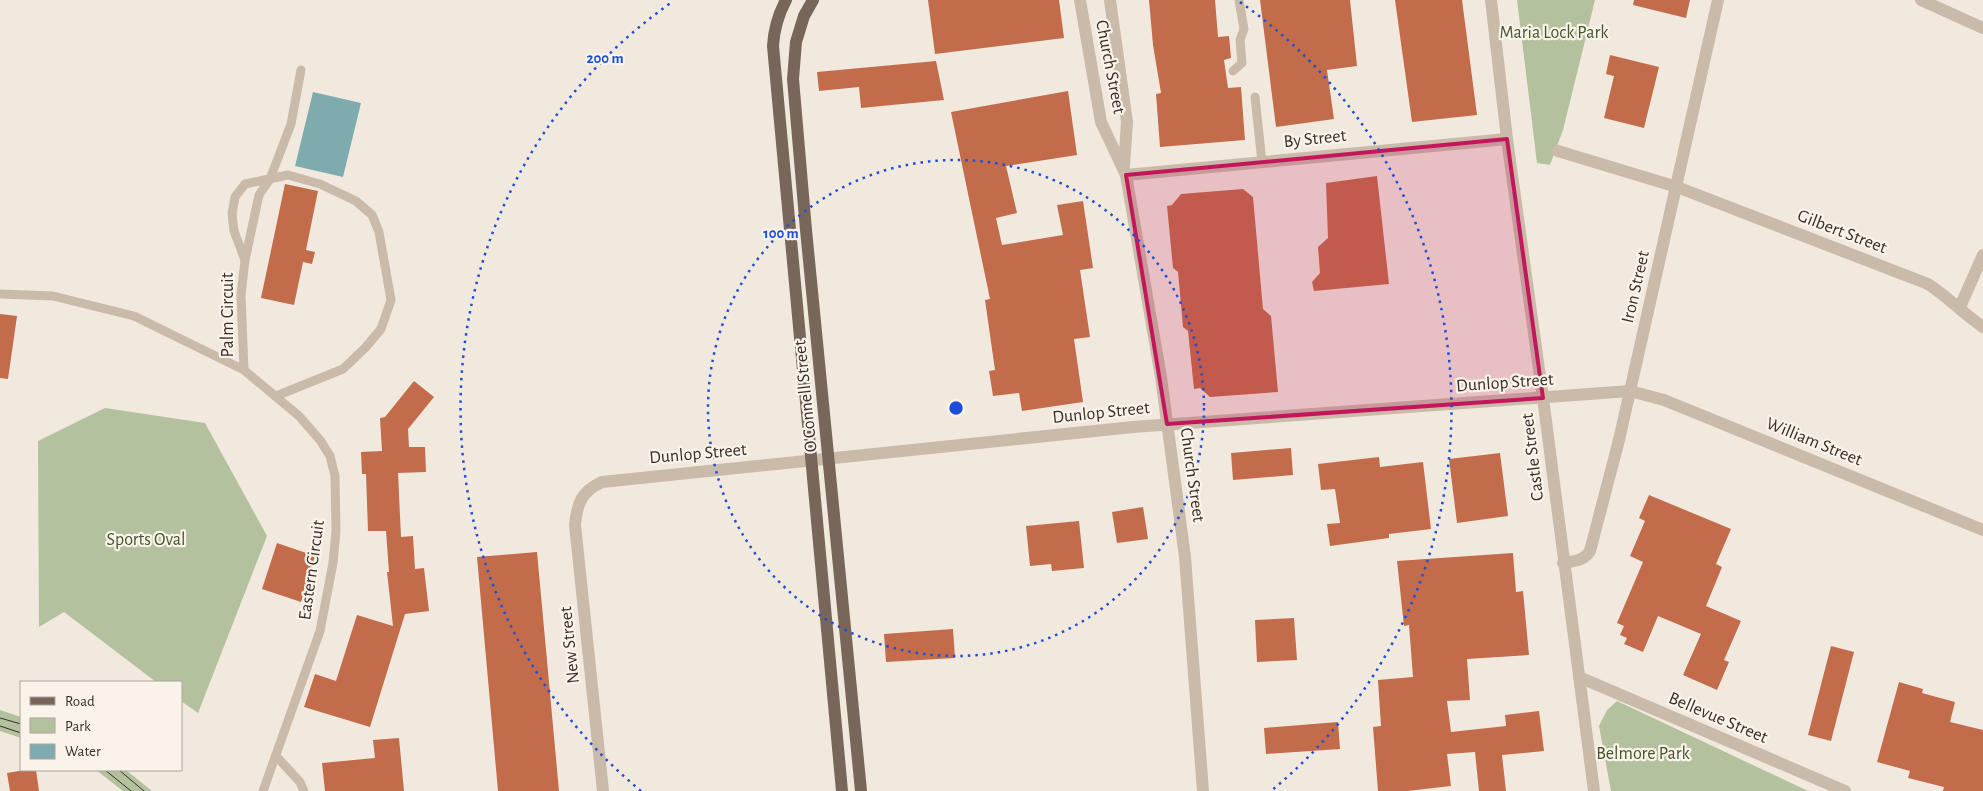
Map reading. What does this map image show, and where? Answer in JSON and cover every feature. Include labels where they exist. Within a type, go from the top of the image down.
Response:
[{"type":"main road","name":"O'Connell Street","points":[[786,0],[774,27],[773,46],[842,791]]},
{"type":"main road","name":"O'Connell Street","points":[[813,0],[804,16],[796,42],[794,79],[807,240],[830,459],[861,791]]},
{"type":"street","name":"Church Street","points":[[1080,0],[1102,122],[1125,170]]},
{"type":"street","name":"Church Street","points":[[1110,0],[1127,122],[1125,170],[1161,377],[1186,566],[1203,791]]},
{"type":"street","name":"Castle Street","points":[[1491,0],[1507,139],[1594,791]]},
{"type":"street","name":"Iron Street","points":[[1563,563],[1586,558],[1590,551],[1630,391],[1718,0]]},
{"type":"street","points":[[1920,0],[1983,28]]},
{"type":"street","name":"By Street","points":[[1125,170],[1262,162],[1507,139]]},
{"type":"street","points":[[1558,151],[1677,187]]},
{"type":"street","name":"Gilbert Street","points":[[1677,187],[1928,284],[1960,307],[1972,320],[1983,327]]},
{"type":"street","points":[[1960,307],[1983,255]]},
{"type":"street","name":"Dunlop Street","points":[[582,497],[590,488],[602,482],[616,479],[812,461],[1167,424],[1630,391]]},
{"type":"street","name":"William Street","points":[[1630,391],[1664,400],[1983,530]]},
{"type":"street","name":"New Street","points":[[582,497],[578,506],[576,525],[603,791]]},
{"type":"street","name":"Bellevue Street","points":[[1579,677],[1844,791]]},
{"type":"lane","points":[[1233,71],[1242,63],[1240,40],[1244,29],[1239,0]]},
{"type":"lane","points":[[270,179],[291,124],[301,70]]},
{"type":"lane","points":[[1255,97],[1262,162]]},
{"type":"lane","name":"Palm Circuit","points":[[245,260],[233,222],[234,197],[245,184],[288,175],[320,184],[356,201],[372,215],[379,232],[391,300],[380,329],[365,348],[343,369],[276,396]]},
{"type":"lane","name":"Palm Circuit","points":[[244,370],[241,295],[245,260],[259,195],[270,179]]},
{"type":"lane","name":"Eastern Circuit","points":[[0,294],[53,296],[134,316],[244,370],[299,416],[320,440],[330,456],[335,476],[336,507],[333,563],[320,631],[262,791]]},
{"type":"lane","points":[[276,756],[300,782],[304,791]]},
{"type":"highlighted area","points":[[1507,139],[1543,398],[1167,424],[1126,175]]},
{"type":"green space","name":"Maria Lock Park","points":[[1517,0],[1595,0],[1563,130],[1550,165],[1537,163]]},
{"type":"green space","name":"Sports Oval","points":[[105,408],[205,423],[267,536],[198,713],[182,702],[182,681],[155,681],[64,612],[39,627],[38,441]]},
{"type":"green space","name":"Belmore Park","points":[[1617,701],[1808,791],[1611,791],[1599,726],[1607,710]]},
{"type":"green space","points":[[0,710],[20,717],[20,738],[0,731]]},
{"type":"green space","points":[[97,771],[127,771],[152,791],[123,791]]},
{"type":"water","points":[[313,92],[361,103],[343,177],[295,166]]},
{"type":"building","points":[[928,0],[1059,0],[1064,38],[935,54]]},
{"type":"building","points":[[1149,0],[1215,0],[1218,37],[1229,36],[1231,58],[1224,60],[1228,88],[1241,87],[1245,140],[1160,147],[1156,94],[1161,93],[1153,45]]},
{"type":"building","points":[[1260,0],[1350,0],[1357,66],[1327,70],[1334,119],[1276,127]]},
{"type":"building","points":[[1395,0],[1462,0],[1477,115],[1412,122]]},
{"type":"building","points":[[1634,0],[1690,0],[1686,18],[1633,5]]},
{"type":"building","points":[[1610,55],[1659,67],[1644,128],[1604,118],[1614,76],[1606,74]]},
{"type":"building","points":[[936,61],[944,100],[861,108],[859,87],[819,91],[817,72]]},
{"type":"building","points":[[1068,91],[1077,155],[1006,166],[1017,213],[996,218],[1002,245],[1063,235],[1057,205],[1083,201],[1093,268],[1080,270],[1090,337],[1074,339],[1083,402],[1022,411],[1019,393],[993,396],[989,371],[995,370],[985,300],[990,299],[951,112]]},
{"type":"building","points":[[1377,176],[1389,284],[1314,291],[1312,282],[1320,273],[1318,247],[1328,238],[1326,183]]},
{"type":"building","points":[[285,184],[318,191],[306,250],[315,252],[312,264],[303,262],[294,305],[261,298]]},
{"type":"building","points":[[1243,189],[1253,197],[1263,309],[1271,316],[1278,392],[1210,397],[1200,388],[1194,389],[1188,331],[1183,327],[1178,272],[1173,268],[1167,206],[1172,205],[1181,194]]},
{"type":"building","points":[[0,314],[17,316],[8,379],[0,378]]},
{"type":"building","points":[[414,381],[434,397],[408,429],[409,447],[425,447],[426,472],[398,473],[401,537],[413,536],[415,569],[424,568],[429,611],[405,614],[370,727],[304,707],[315,674],[336,681],[357,615],[393,626],[387,572],[389,572],[386,531],[368,531],[366,474],[362,474],[361,452],[382,451],[380,418],[385,417]]},
{"type":"building","points":[[1291,448],[1293,475],[1233,480],[1231,453]]},
{"type":"building","points":[[1500,453],[1508,516],[1457,523],[1449,459]]},
{"type":"building","points":[[1379,457],[1380,467],[1423,462],[1431,529],[1389,534],[1389,538],[1330,546],[1327,524],[1340,523],[1335,489],[1321,490],[1318,464]]},
{"type":"building","points":[[1649,495],[1731,529],[1716,564],[1722,567],[1706,606],[1741,621],[1724,660],[1729,662],[1717,690],[1683,675],[1701,634],[1658,616],[1643,652],[1624,644],[1627,638],[1620,635],[1624,626],[1617,623],[1643,562],[1630,556],[1645,521],[1639,518]]},
{"type":"building","points":[[1143,507],[1148,539],[1117,543],[1112,512]]},
{"type":"building","points":[[1079,521],[1084,568],[1052,571],[1051,564],[1030,566],[1026,526]]},
{"type":"building","points":[[277,543],[315,556],[301,602],[262,589]]},
{"type":"building","points":[[537,552],[559,791],[498,791],[477,557]]},
{"type":"building","points":[[1513,553],[1516,592],[1523,591],[1529,655],[1467,659],[1470,700],[1447,701],[1451,732],[1506,726],[1505,715],[1539,711],[1544,751],[1502,755],[1506,791],[1479,791],[1475,752],[1447,754],[1451,786],[1407,791],[1378,791],[1373,727],[1381,726],[1378,680],[1413,677],[1409,625],[1404,626],[1397,561]]},
{"type":"building","points":[[1294,618],[1297,660],[1257,662],[1255,620]]},
{"type":"building","points":[[953,629],[955,658],[886,662],[884,634]]},
{"type":"building","points":[[1831,646],[1854,652],[1831,741],[1808,735]]},
{"type":"building","points":[[1899,682],[1923,689],[1922,693],[1955,702],[1950,722],[1983,730],[1983,791],[1943,791],[1944,787],[1908,778],[1910,771],[1877,762]]},
{"type":"building","points":[[1338,722],[1340,749],[1266,754],[1264,728]]},
{"type":"building","points":[[399,738],[404,791],[325,791],[322,763],[375,758],[373,740]]},
{"type":"building","points":[[36,771],[39,791],[10,791],[7,773]]},
{"type":"tram line","points":[[0,718],[20,724]]},
{"type":"tram line","points":[[0,726],[20,733]]},
{"type":"tram line","points":[[106,771],[131,791]]},
{"type":"tram line","points":[[120,771],[144,791]]}]
